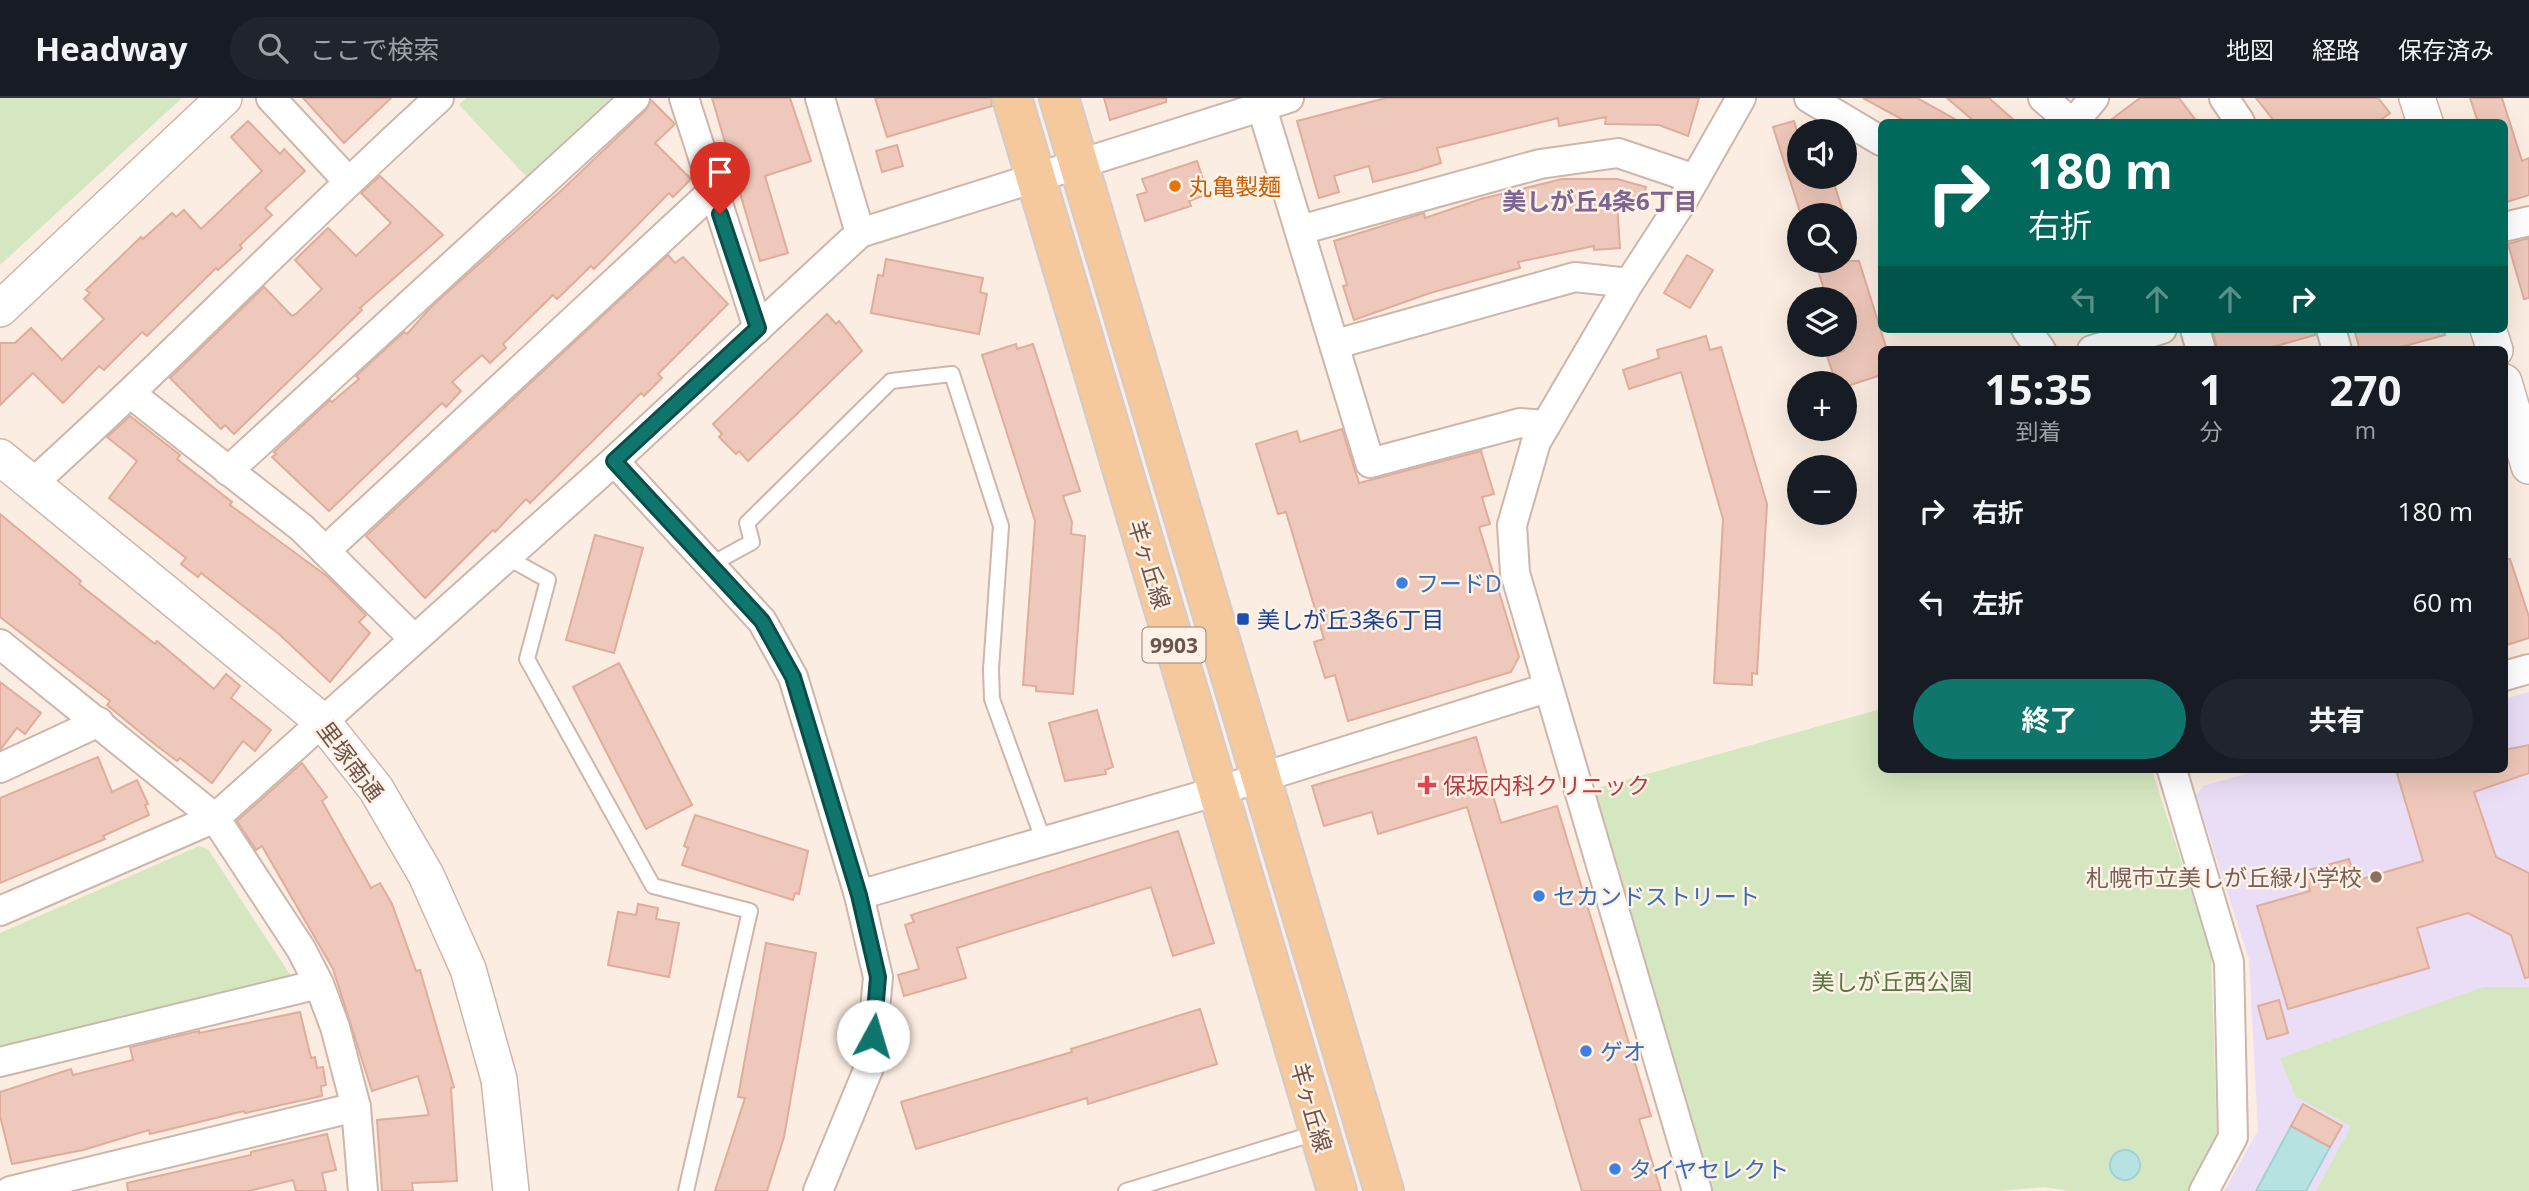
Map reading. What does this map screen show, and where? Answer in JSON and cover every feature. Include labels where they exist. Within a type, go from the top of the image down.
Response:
[{"type":"main road","name":"羊ヶ丘線","points":[[1012,98],[1336,1191]]},
{"type":"main road","name":"羊ヶ丘線","points":[[1059,98],[1384,1191]]},
{"type":"street","points":[[0,309],[224,98]]},
{"type":"street","points":[[271,98],[348,181]]},
{"type":"street","points":[[33,483],[131,394],[348,181],[439,98]]},
{"type":"street","points":[[229,471],[635,98]]},
{"type":"street","points":[[684,98],[758,328]]},
{"type":"street","points":[[820,98],[860,233]]},
{"type":"street","points":[[0,911],[215,818],[614,461],[860,233],[1260,102],[1289,98]]},
{"type":"street","points":[[1696,1191],[1514,573],[1512,524],[1523,478],[1536,442],[1629,283],[1695,180],[1741,98]]},
{"type":"street","points":[[1809,98],[1878,139]]},
{"type":"street","points":[[2043,98],[2069,119]]},
{"type":"street","points":[[2076,119],[2094,98]]},
{"type":"street","points":[[2224,98],[2238,119]]},
{"type":"street","points":[[2417,98],[2424,119]]},
{"type":"street","points":[[1260,102],[1336,344],[1370,463],[1520,423],[1546,425]]},
{"type":"street","points":[[1300,230],[1539,164],[1618,153],[1695,180]]},
{"type":"street","points":[[325,551],[713,191]]},
{"type":"street","points":[[2508,227],[2529,221]]},
{"type":"street","points":[[1336,344],[1575,277],[1629,283]]},
{"type":"street","points":[[2105,346],[2149,333]]},
{"type":"street","points":[[131,394],[302,528],[414,639]]},
{"type":"street","points":[[2508,395],[2529,466]]},
{"type":"street","name":"里塚南通","points":[[0,457],[322,721],[376,789],[420,864],[468,969],[499,1079],[511,1191]]},
{"type":"street","points":[[614,461],[762,621],[793,677],[859,895],[878,977],[870,1065],[818,1191]]},
{"type":"street","points":[[0,644],[215,818],[301,948],[319,984],[335,1027],[356,1107],[363,1191]]},
{"type":"street","points":[[2508,675],[2529,669]]},
{"type":"street","points":[[859,895],[1218,791],[1547,688]]},
{"type":"street","points":[[0,768],[99,722]]},
{"type":"street","points":[[2179,773],[2229,962],[2232,1137],[2204,1191]]},
{"type":"street","points":[[0,1062],[319,984]]},
{"type":"street","points":[[9,1191],[356,1107]]},
{"type":"street","points":[[0,1179],[4,1191]]},
{"type":"lane","points":[[709,565],[752,542],[747,523],[891,381],[952,374],[1001,526],[991,669],[992,699],[1044,842]]},
{"type":"lane","points":[[506,557],[548,580],[527,659],[653,886],[750,911],[687,1191]]},
{"type":"lane","points":[[1126,1191],[1320,1132]]},
{"type":"shaded area","name":"札幌市立美しが丘緑小学校","points":[[2529,692],[2529,1191],[2224,1191],[2258,1131],[2249,960],[2196,795],[2203,786],[2249,773],[2508,773],[2508,698]]},
{"type":"green space","points":[[0,98],[182,98],[0,265]]},
{"type":"green space","points":[[466,98],[611,98],[526,176],[459,105]]},
{"type":"green space","name":"美しが丘西公園","points":[[1878,710],[1878,773],[2153,773],[2211,953],[2217,1136],[2189,1191],[2070,1191],[2044,1187],[1999,1191],[1712,1191],[1593,789]]},
{"type":"green space","points":[[199,846],[208,849],[291,976],[286,984],[0,1056],[0,933]]},
{"type":"green space","points":[[2484,987],[2529,987],[2529,1191],[2316,1191],[2351,1126],[2296,1097],[2280,1058]]},
{"type":"water","points":[[2291,1126],[2330,1147],[2306,1191],[2256,1191]]},
{"type":"water","points":[[2125,1150],[2136,1154],[2140,1165],[2136,1176],[2125,1180],[2114,1176],[2110,1165],[2114,1154]]},
{"type":"building","points":[[303,98],[391,98],[344,143]]},
{"type":"building","points":[[712,98],[790,98],[811,161],[765,176],[788,253],[760,261]]},
{"type":"building","points":[[875,98],[991,98],[992,106],[887,137]]},
{"type":"building","points":[[1104,98],[1166,98],[1166,102],[1110,120]]},
{"type":"building","points":[[1386,98],[1699,98],[1688,136],[1659,125],[1605,124],[1606,117],[1559,126],[1558,118],[1437,148],[1441,163],[1416,171],[1373,182],[1369,166],[1334,176],[1339,192],[1319,198],[1297,121]]},
{"type":"building","points":[[1863,98],[1917,98],[1955,119],[1902,119]]},
{"type":"building","points":[[1947,98],[1989,98],[2013,119],[1972,119]]},
{"type":"building","points":[[2140,98],[2179,98],[2195,119],[2112,119]]},
{"type":"building","points":[[2256,98],[2378,98],[2390,113],[2382,119],[2273,119]]},
{"type":"building","points":[[2470,98],[2502,98],[2522,161],[2529,158],[2529,195],[2508,202],[2508,119],[2477,119]]},
{"type":"building","points":[[651,100],[675,124],[655,143],[691,179],[673,197],[669,193],[594,269],[591,266],[557,299],[553,295],[503,344],[506,348],[490,363],[482,355],[452,382],[461,391],[446,407],[442,403],[329,511],[272,457],[276,454],[274,452],[330,400],[332,402],[359,379],[356,376],[404,332],[407,334],[432,306],[564,188],[646,110]]},
{"type":"building","points":[[248,121],[280,154],[284,149],[305,171],[265,208],[272,215],[240,245],[242,248],[218,270],[216,268],[147,336],[142,332],[104,370],[99,366],[63,403],[33,373],[0,405],[0,343],[15,343],[31,328],[62,360],[104,319],[84,299],[90,293],[86,290],[141,237],[143,239],[172,213],[176,217],[184,210],[201,229],[262,171],[231,137]]},
{"type":"building","points":[[1787,123],[1787,171],[1773,127]]},
{"type":"building","points":[[897,145],[903,166],[882,172],[876,151]]},
{"type":"building","name":"丸亀製麺","points":[[1197,161],[1208,194],[1189,201],[1191,206],[1145,221],[1137,195],[1147,192],[1142,179]]},
{"type":"building","points":[[380,176],[443,235],[360,308],[362,310],[234,434],[225,425],[221,429],[170,378],[264,287],[292,316],[296,314],[322,289],[295,260],[328,228],[356,256],[391,223],[361,193]]},
{"type":"building","points":[[1562,179],[1617,179],[1646,187],[1641,209],[1617,203],[1620,248],[1594,250],[1594,246],[1518,262],[1520,268],[1430,293],[1354,320],[1343,286],[1347,285],[1334,241],[1424,213],[1425,218],[1481,199]]},
{"type":"building","points":[[1793,189],[1836,189],[1840,203],[1797,203]]},
{"type":"building","points":[[2529,238],[2529,298],[2524,299],[2508,244]]},
{"type":"building","points":[[668,255],[675,263],[683,257],[728,304],[658,374],[662,378],[644,396],[641,393],[530,503],[526,499],[425,598],[366,536]]},
{"type":"building","points":[[1687,255],[1713,270],[1690,308],[1664,293]]},
{"type":"building","points":[[886,259],[983,278],[980,292],[987,294],[979,334],[871,313],[878,275],[883,276]]},
{"type":"building","points":[[1859,261],[1878,321],[1878,333],[1882,333],[1886,346],[1878,346],[1878,376],[1857,383],[1857,371],[1832,371],[1827,357],[1857,357],[1857,287],[1823,287],[1819,273],[1857,273]]},
{"type":"building","points":[[827,314],[836,324],[839,321],[862,351],[748,461],[739,451],[736,454],[719,437],[722,434],[713,424]]},
{"type":"building","points":[[2213,333],[2315,333],[2276,346],[2216,346]]},
{"type":"building","points":[[2355,333],[2445,335],[2405,346],[2359,346]]},
{"type":"building","points":[[1706,336],[1710,350],[1721,347],[1767,504],[1757,674],[1752,673],[1752,685],[1714,683],[1723,519],[1681,372],[1629,389],[1623,370],[1659,358],[1657,350]]},
{"type":"building","points":[[1016,344],[1017,349],[1033,344],[1080,491],[1063,496],[1072,522],[1071,534],[1085,536],[1073,694],[1036,691],[1036,686],[1023,685],[1035,521],[982,355]]},
{"type":"building","points":[[130,416],[180,455],[177,459],[232,502],[230,505],[328,577],[366,615],[359,622],[370,633],[330,682],[279,634],[201,573],[198,577],[181,564],[186,558],[109,498],[137,461],[107,437]]},
{"type":"building","name":"フードD","points":[[1342,429],[1359,483],[1481,451],[1494,494],[1482,497],[1490,524],[1479,527],[1519,657],[1511,672],[1348,721],[1335,675],[1325,678],[1314,642],[1324,639],[1286,512],[1278,514],[1256,444],[1297,431],[1300,442]]},
{"type":"building","points":[[0,514],[81,581],[79,584],[155,644],[157,641],[214,689],[226,674],[240,686],[231,698],[271,730],[255,751],[243,741],[212,783],[180,758],[177,761],[157,746],[107,705],[110,701],[0,617]]},
{"type":"building","points":[[595,535],[643,548],[614,653],[566,640]]},
{"type":"building","points":[[2508,559],[2529,617],[2529,638],[2508,645]]},
{"type":"building","points":[[619,663],[692,805],[646,829],[573,687]]},
{"type":"building","points":[[0,682],[41,713],[25,734],[17,728],[0,750]]},
{"type":"building","points":[[1097,710],[1113,767],[1105,770],[1106,774],[1065,781],[1049,723]]},
{"type":"building","points":[[1476,737],[1501,823],[1557,806],[1651,1116],[1639,1119],[1661,1191],[1582,1191],[1467,807],[1378,834],[1372,812],[1324,826],[1312,786]]},
{"type":"building","points":[[2529,745],[2529,773],[2474,792],[2496,857],[2529,873],[2529,977],[2525,978],[2511,935],[2468,913],[2417,928],[2429,968],[2288,1009],[2257,906],[2310,891],[2305,871],[2349,859],[2355,881],[2423,861],[2397,773],[2508,773],[2508,749]]},
{"type":"building","points":[[98,757],[112,792],[137,780],[148,804],[145,805],[149,815],[103,836],[105,839],[0,883],[0,798]]},
{"type":"building","points":[[302,763],[327,797],[322,801],[371,888],[380,883],[392,904],[416,971],[420,970],[454,1087],[451,1088],[457,1181],[412,1183],[413,1191],[382,1191],[377,1120],[429,1115],[418,1076],[372,1091],[333,969],[262,846],[256,850],[237,821]]},
{"type":"building","points":[[695,815],[808,851],[799,894],[795,893],[793,900],[682,865],[688,848],[684,846]]},
{"type":"building","points":[[1178,831],[1214,943],[1173,956],[1151,887],[957,948],[966,978],[904,996],[898,975],[919,969],[905,925],[914,922],[911,915]]},
{"type":"building","points":[[638,904],[658,908],[656,919],[679,923],[669,977],[608,965],[618,912],[636,915]]},
{"type":"building","points":[[766,943],[816,953],[784,1137],[767,1191],[715,1191],[745,1098],[738,1097]]},
{"type":"building","points":[[2279,1000],[2288,1033],[2267,1039],[2258,1006]]},
{"type":"building","points":[[1200,1009],[1217,1064],[1088,1104],[1087,1098],[916,1149],[901,1102],[1072,1052],[1071,1049]]},
{"type":"building","points":[[300,1012],[311,1058],[315,1057],[317,1068],[323,1067],[326,1085],[321,1086],[322,1096],[245,1113],[244,1111],[150,1134],[149,1130],[83,1150],[12,1164],[0,1116],[0,1092],[71,1069],[73,1075],[133,1060],[130,1047]]},
{"type":"building","points":[[2303,1104],[2342,1126],[2330,1147],[2291,1126]]},
{"type":"building","points":[[327,1134],[336,1170],[322,1173],[326,1191],[296,1191],[293,1180],[249,1191],[128,1191],[127,1183],[251,1155],[251,1152]]},
{"type":"place","name":"丸亀製麺","points":[[1175,186]]},
{"type":"place","name":"フードD","points":[[1402,583]]},
{"type":"place","name":"美しが丘3条6丁目","points":[[1243,619]]},
{"type":"place","name":"保坂内科クリニック","points":[[1427,785]]},
{"type":"place","name":"札幌市立美しが丘緑小学校","points":[[2376,877]]},
{"type":"place","name":"セカンドストリート","points":[[1539,896]]},
{"type":"place","name":"ゲオ","points":[[1586,1051]]},
{"type":"place","name":"タイヤセレクト","points":[[1615,1169]]},
{"type":"district","name":"美しが丘4条6丁目","points":[[1600,200]]},
{"type":"route","points":[[720,214],[758,328],[614,461],[762,621],[793,677],[859,895],[878,977],[873,1036]]}]
